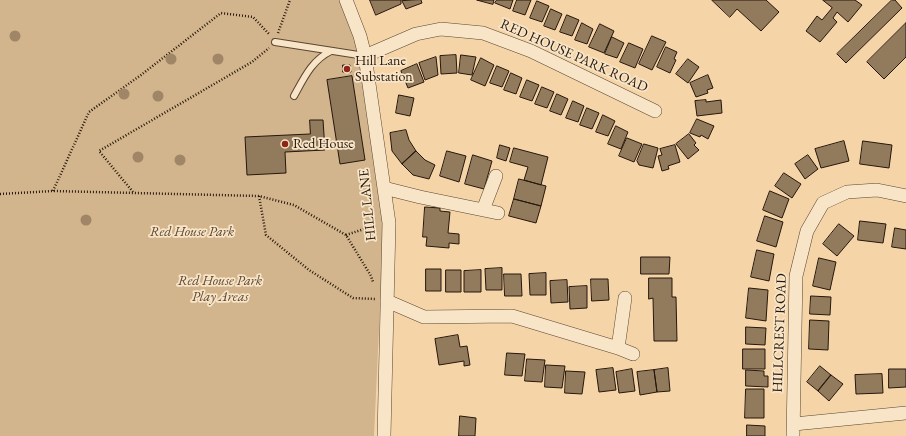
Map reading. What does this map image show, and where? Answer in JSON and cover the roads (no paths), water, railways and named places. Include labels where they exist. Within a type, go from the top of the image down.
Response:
[{"type":"street","name":"HILL LANE","points":[[346,0],[360,36],[365,56],[389,223],[384,436]]},
{"type":"street","name":"RED HOUSE PARK ROAD","points":[[365,56],[416,34],[441,29],[483,33],[531,51],[655,111]]},
{"type":"street","points":[[483,210],[496,176]]},
{"type":"street","points":[[384,188],[498,213]]},
{"type":"street","name":"HILLCREST ROAD","points":[[793,430],[796,276],[807,231],[822,203],[847,192],[877,190],[906,196]]},
{"type":"street","points":[[618,348],[625,298]]},
{"type":"street","points":[[387,301],[424,317],[512,316],[618,348],[633,354]]},
{"type":"street","points":[[793,430],[906,413]]},
{"type":"lane","points":[[275,42],[365,56]]},
{"type":"lane","points":[[294,96],[310,67],[323,54],[331,51]]},
{"type":"place","name":"Hill Lane Substation","points":[[347,69]]},
{"type":"place","name":"Red House","points":[[285,144]]},
{"type":"park label","name":"Red House Park","points":[[192,232]]},
{"type":"park label","name":"Red House Park Play Areas","points":[[220,290]]}]
